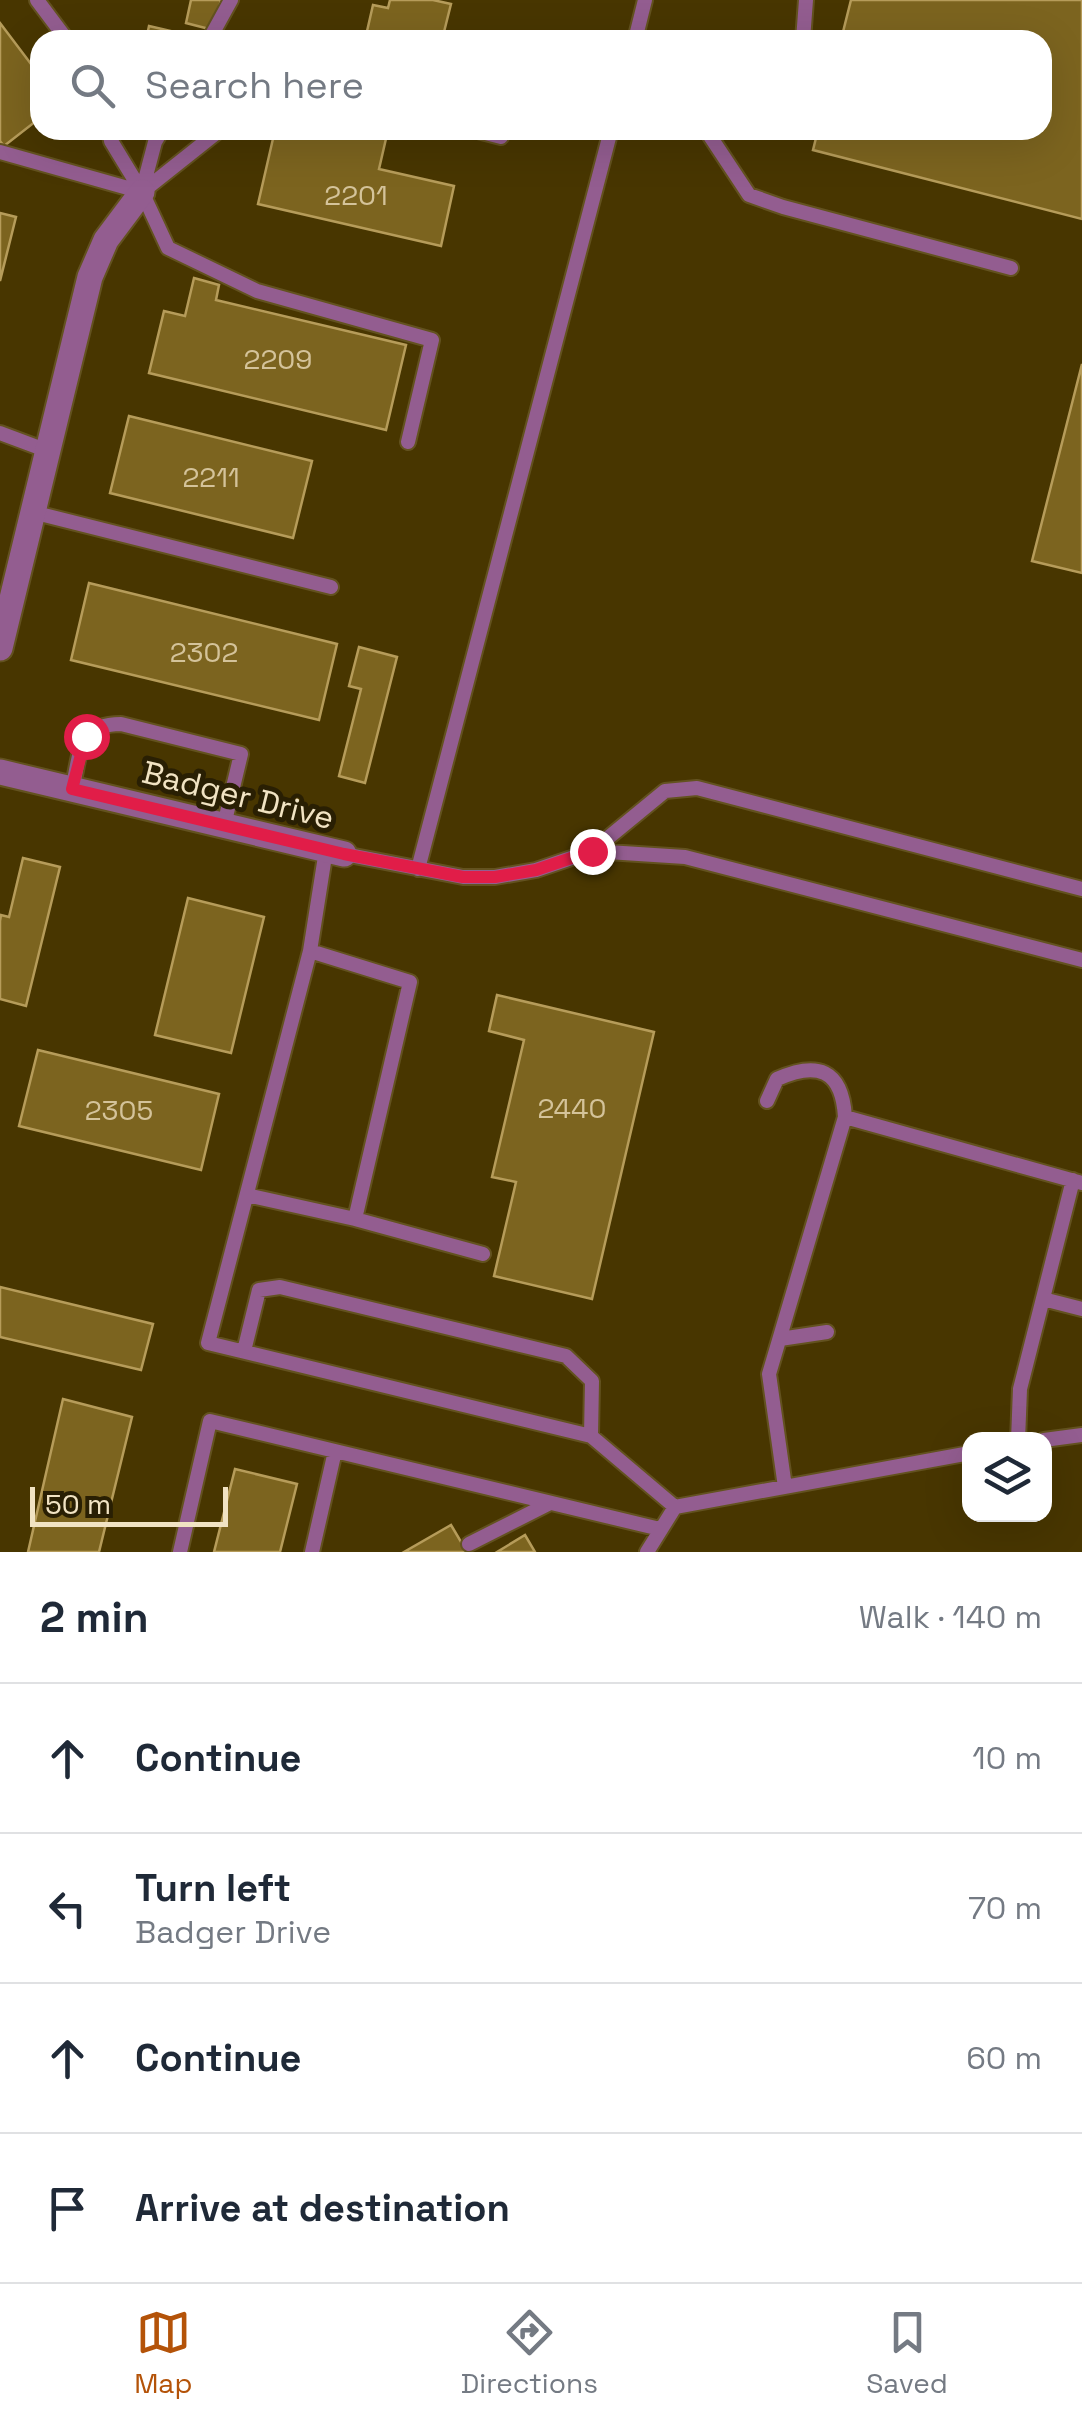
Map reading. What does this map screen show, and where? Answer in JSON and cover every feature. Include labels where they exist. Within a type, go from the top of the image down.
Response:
[{"type":"street","points":[[0,648],[90,277],[106,240],[142,192]]},
{"type":"street","name":"Badger Drive","points":[[0,772],[335,852]]},
{"type":"lane","points":[[37,0],[60,30]]},
{"type":"lane","points":[[214,30],[231,0]]},
{"type":"lane","points":[[638,30],[645,0]]},
{"type":"lane","points":[[804,30],[806,0]]},
{"type":"lane","points":[[112,140],[168,248],[256,291],[432,340],[408,442]]},
{"type":"lane","points":[[142,192],[156,140]]},
{"type":"lane","points":[[142,192],[207,140]]},
{"type":"lane","points":[[418,868],[608,140]]},
{"type":"lane","points":[[713,140],[749,194],[782,207],[1011,268]]},
{"type":"lane","points":[[0,152],[142,192]]},
{"type":"lane","points":[[0,433],[48,450]]},
{"type":"lane","points":[[32,512],[331,587]]},
{"type":"lane","points":[[72,789],[86,736],[104,724],[122,724],[241,754],[224,825]]},
{"type":"lane","points":[[676,1507],[592,1436],[208,1343],[335,852],[463,877],[495,877],[536,870],[592,851],[665,791],[697,788],[1082,889]]},
{"type":"lane","points":[[592,851],[685,857],[1082,960]]},
{"type":"lane","points":[[310,951],[410,982],[355,1219]]},
{"type":"lane","points":[[767,1102],[777,1079],[801,1068],[822,1072],[836,1081],[844,1096],[844,1117],[770,1374],[785,1487]]},
{"type":"lane","points":[[844,1117],[1077,1181],[1020,1388],[1018,1432]]},
{"type":"lane","points":[[246,1195],[355,1219],[482,1254]]},
{"type":"lane","points":[[244,1351],[259,1290],[280,1287],[566,1356],[592,1382],[592,1436]]},
{"type":"lane","points":[[1043,1299],[1082,1308]]},
{"type":"lane","points":[[780,1338],[827,1332]]},
{"type":"lane","points":[[180,1552],[210,1421],[660,1530]]},
{"type":"lane","points":[[1052,1439],[1082,1436]]},
{"type":"lane","points":[[312,1552],[335,1451]]},
{"type":"lane","points":[[648,1552],[676,1507],[962,1454]]},
{"type":"lane","points":[[469,1544],[550,1503]]},
{"type":"building","points":[[191,0],[221,0],[213,30],[186,23]]},
{"type":"building","points":[[390,0],[451,4],[444,30],[367,30],[373,5],[388,8]]},
{"type":"building","points":[[851,0],[1082,0],[1082,219],[813,150],[816,140],[1052,140],[1052,30],[844,30]]},
{"type":"building","points":[[0,23],[30,63],[30,126],[4,146],[0,141]]},
{"type":"building","points":[[273,140],[386,140],[379,169],[454,186],[441,246],[258,204]]},
{"type":"building","points":[[0,213],[16,217],[0,281]]},
{"type":"building","points":[[194,278],[219,285],[216,300],[406,345],[386,430],[149,373],[164,311],[185,316]]},
{"type":"building","points":[[1082,364],[1082,573],[1032,561]]},
{"type":"building","points":[[129,416],[312,461],[293,538],[110,493]]},
{"type":"building","points":[[89,583],[337,644],[319,720],[71,660]]},
{"type":"building","points":[[359,647],[397,657],[365,783],[339,776],[361,689],[349,686]]},
{"type":"building","points":[[23,858],[60,867],[26,1006],[0,999],[0,921],[1,915],[9,917]]},
{"type":"building","points":[[188,898],[264,917],[231,1053],[155,1035]]},
{"type":"building","points":[[497,995],[654,1032],[592,1299],[494,1276],[516,1182],[492,1177],[524,1040],[489,1031]]},
{"type":"building","points":[[38,1050],[219,1094],[201,1170],[19,1126]]},
{"type":"building","points":[[0,1287],[153,1324],[141,1370],[0,1337]]},
{"type":"building","points":[[63,1399],[132,1417],[99,1552],[28,1552]]},
{"type":"building","points":[[235,1469],[297,1484],[280,1552],[214,1552]]},
{"type":"building","points":[[451,1525],[467,1552],[404,1552]]},
{"type":"building","points":[[525,1535],[535,1552],[497,1552]]},
{"type":"route","points":[[86,736],[72,789],[344,854],[463,877],[495,877],[536,870],[592,851]]}]
